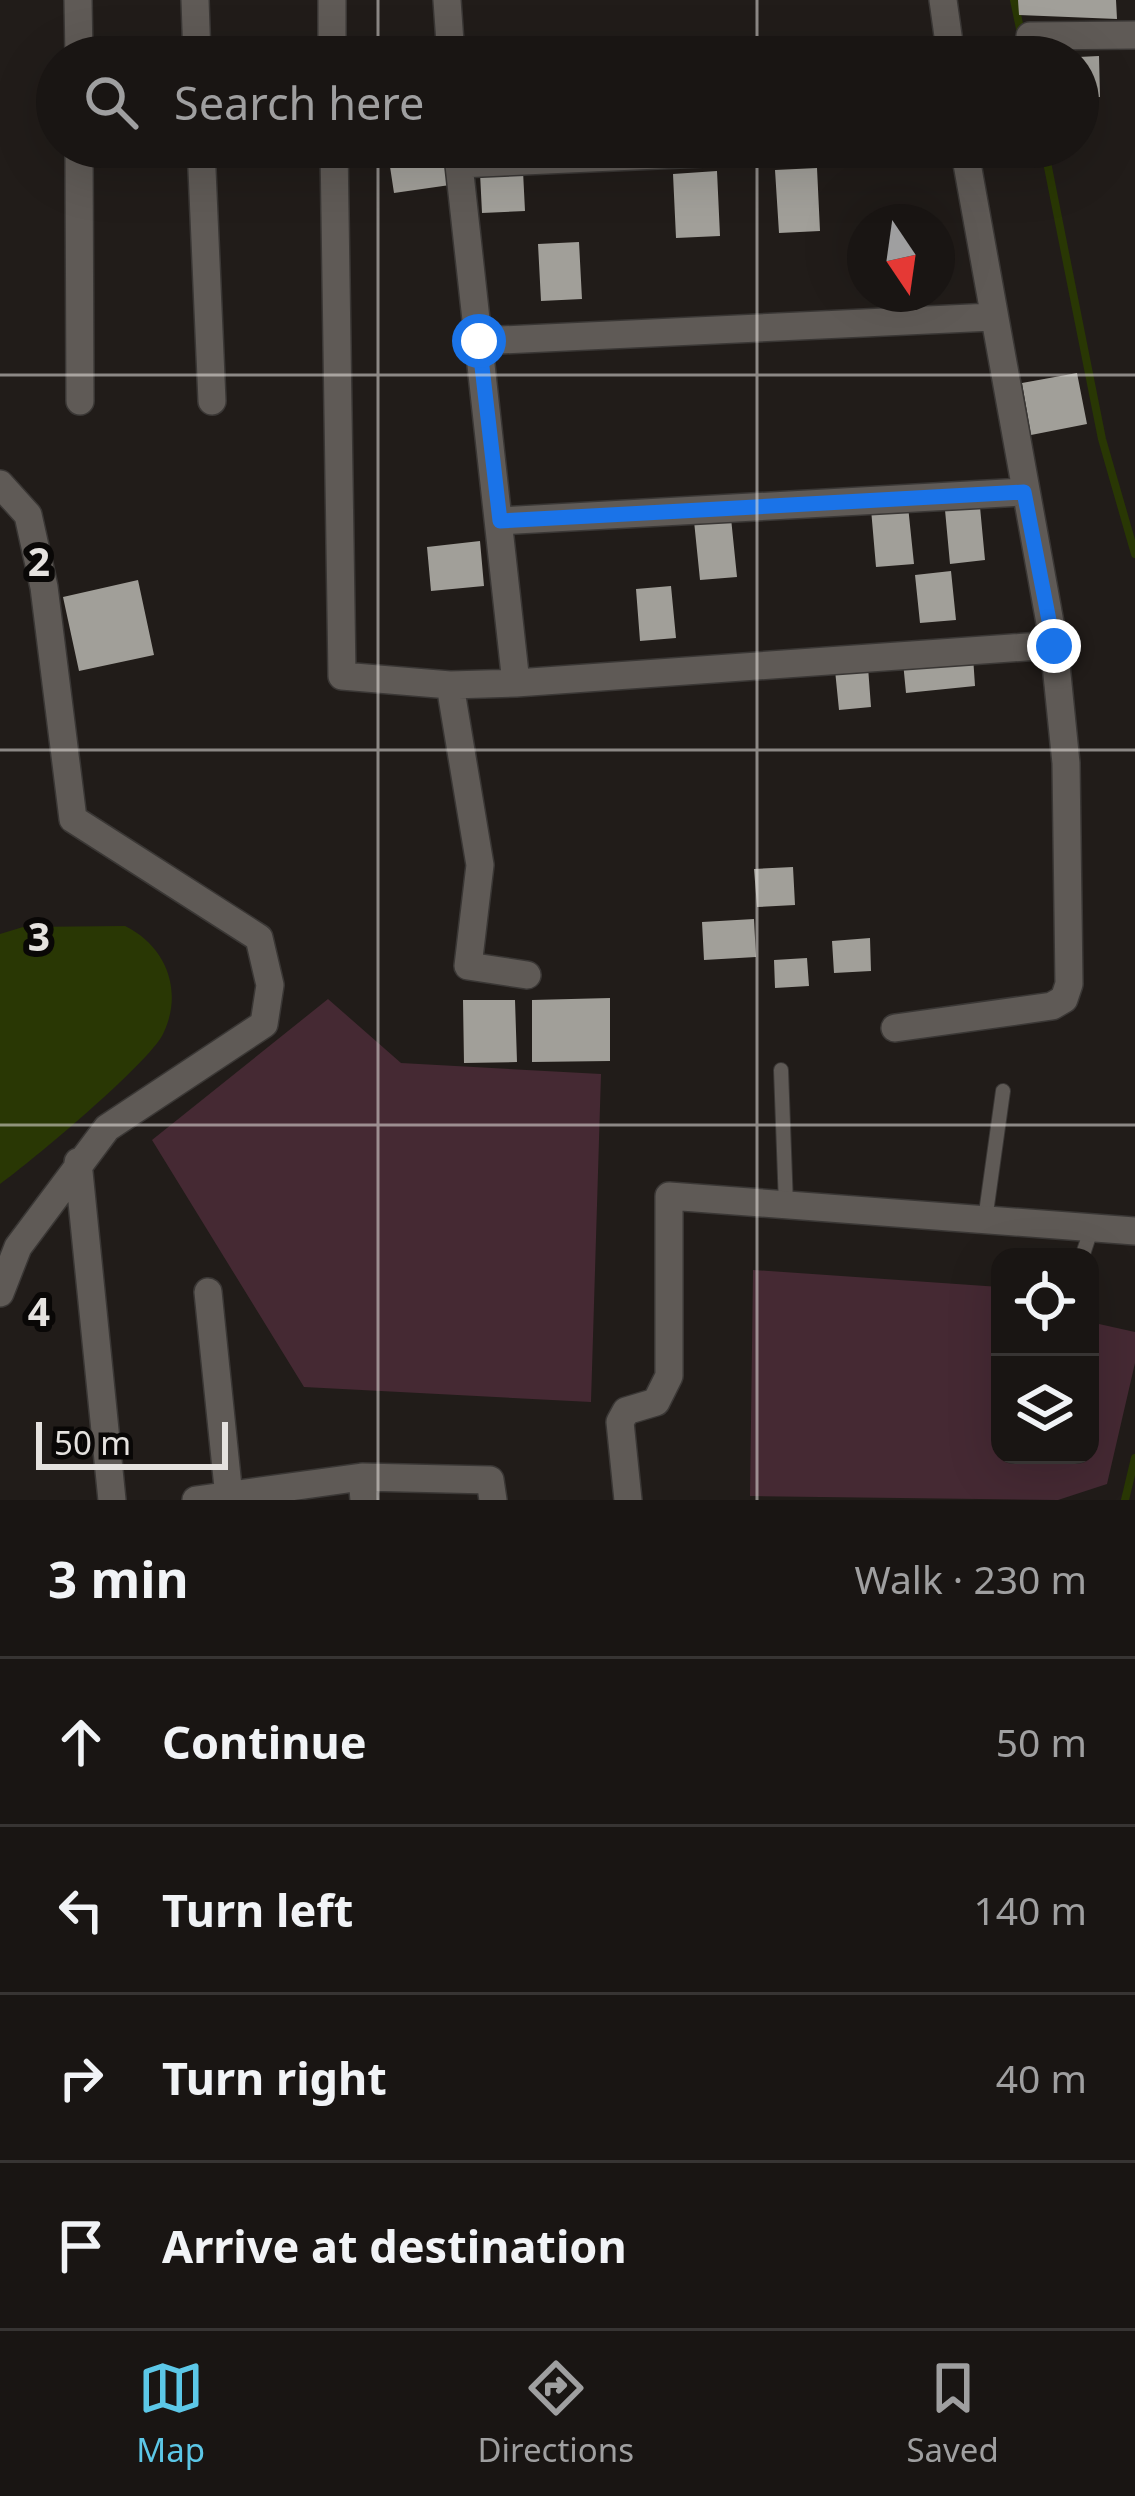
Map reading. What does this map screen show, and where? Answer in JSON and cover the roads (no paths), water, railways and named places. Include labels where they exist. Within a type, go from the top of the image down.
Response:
[{"type":"street","points":[[78,0],[79,36]]},
{"type":"street","points":[[195,0],[196,36]]},
{"type":"street","points":[[332,0],[332,36]]},
{"type":"street","points":[[447,0],[450,36]]},
{"type":"street","points":[[943,0],[948,36]]},
{"type":"street","points":[[1030,36],[1135,35]]},
{"type":"street","points":[[79,168],[80,400]]},
{"type":"street","points":[[202,168],[212,401]]},
{"type":"street","points":[[334,168],[342,676],[450,686],[1054,646]]},
{"type":"street","points":[[459,168],[516,683]]},
{"type":"street","points":[[895,1028],[1052,1006],[1064,999],[1070,984],[1066,764],[1054,646],[967,168]]},
{"type":"street","points":[[479,341],[992,317]]},
{"type":"street","points":[[0,484],[28,515],[40,569],[73,819],[259,938],[271,985],[264,1024],[107,1128],[18,1247],[0,1293]]},
{"type":"street","points":[[500,521],[1024,492]]},
{"type":"street","points":[[450,686],[480,865],[468,966],[526,975]]},
{"type":"street","points":[[78,1162],[112,1500]]},
{"type":"street","points":[[628,1500],[620,1422],[626,1411],[656,1402],[669,1376],[669,1196],[1135,1231]]},
{"type":"street","points":[[208,1292],[229,1497]]},
{"type":"street","points":[[196,1500],[490,1480],[493,1500]]},
{"type":"lane","points":[[781,1070],[786,1204]]},
{"type":"lane","points":[[985,1220],[1003,1091]]},
{"type":"lane","points":[[1085,1248],[1092,1227]]},
{"type":"waterway","points":[[1014,0],[1022,36]]},
{"type":"waterway","points":[[1048,168],[1102,439],[1135,554]]},
{"type":"waterway","points":[[1125,1500],[1135,1458]]}]
